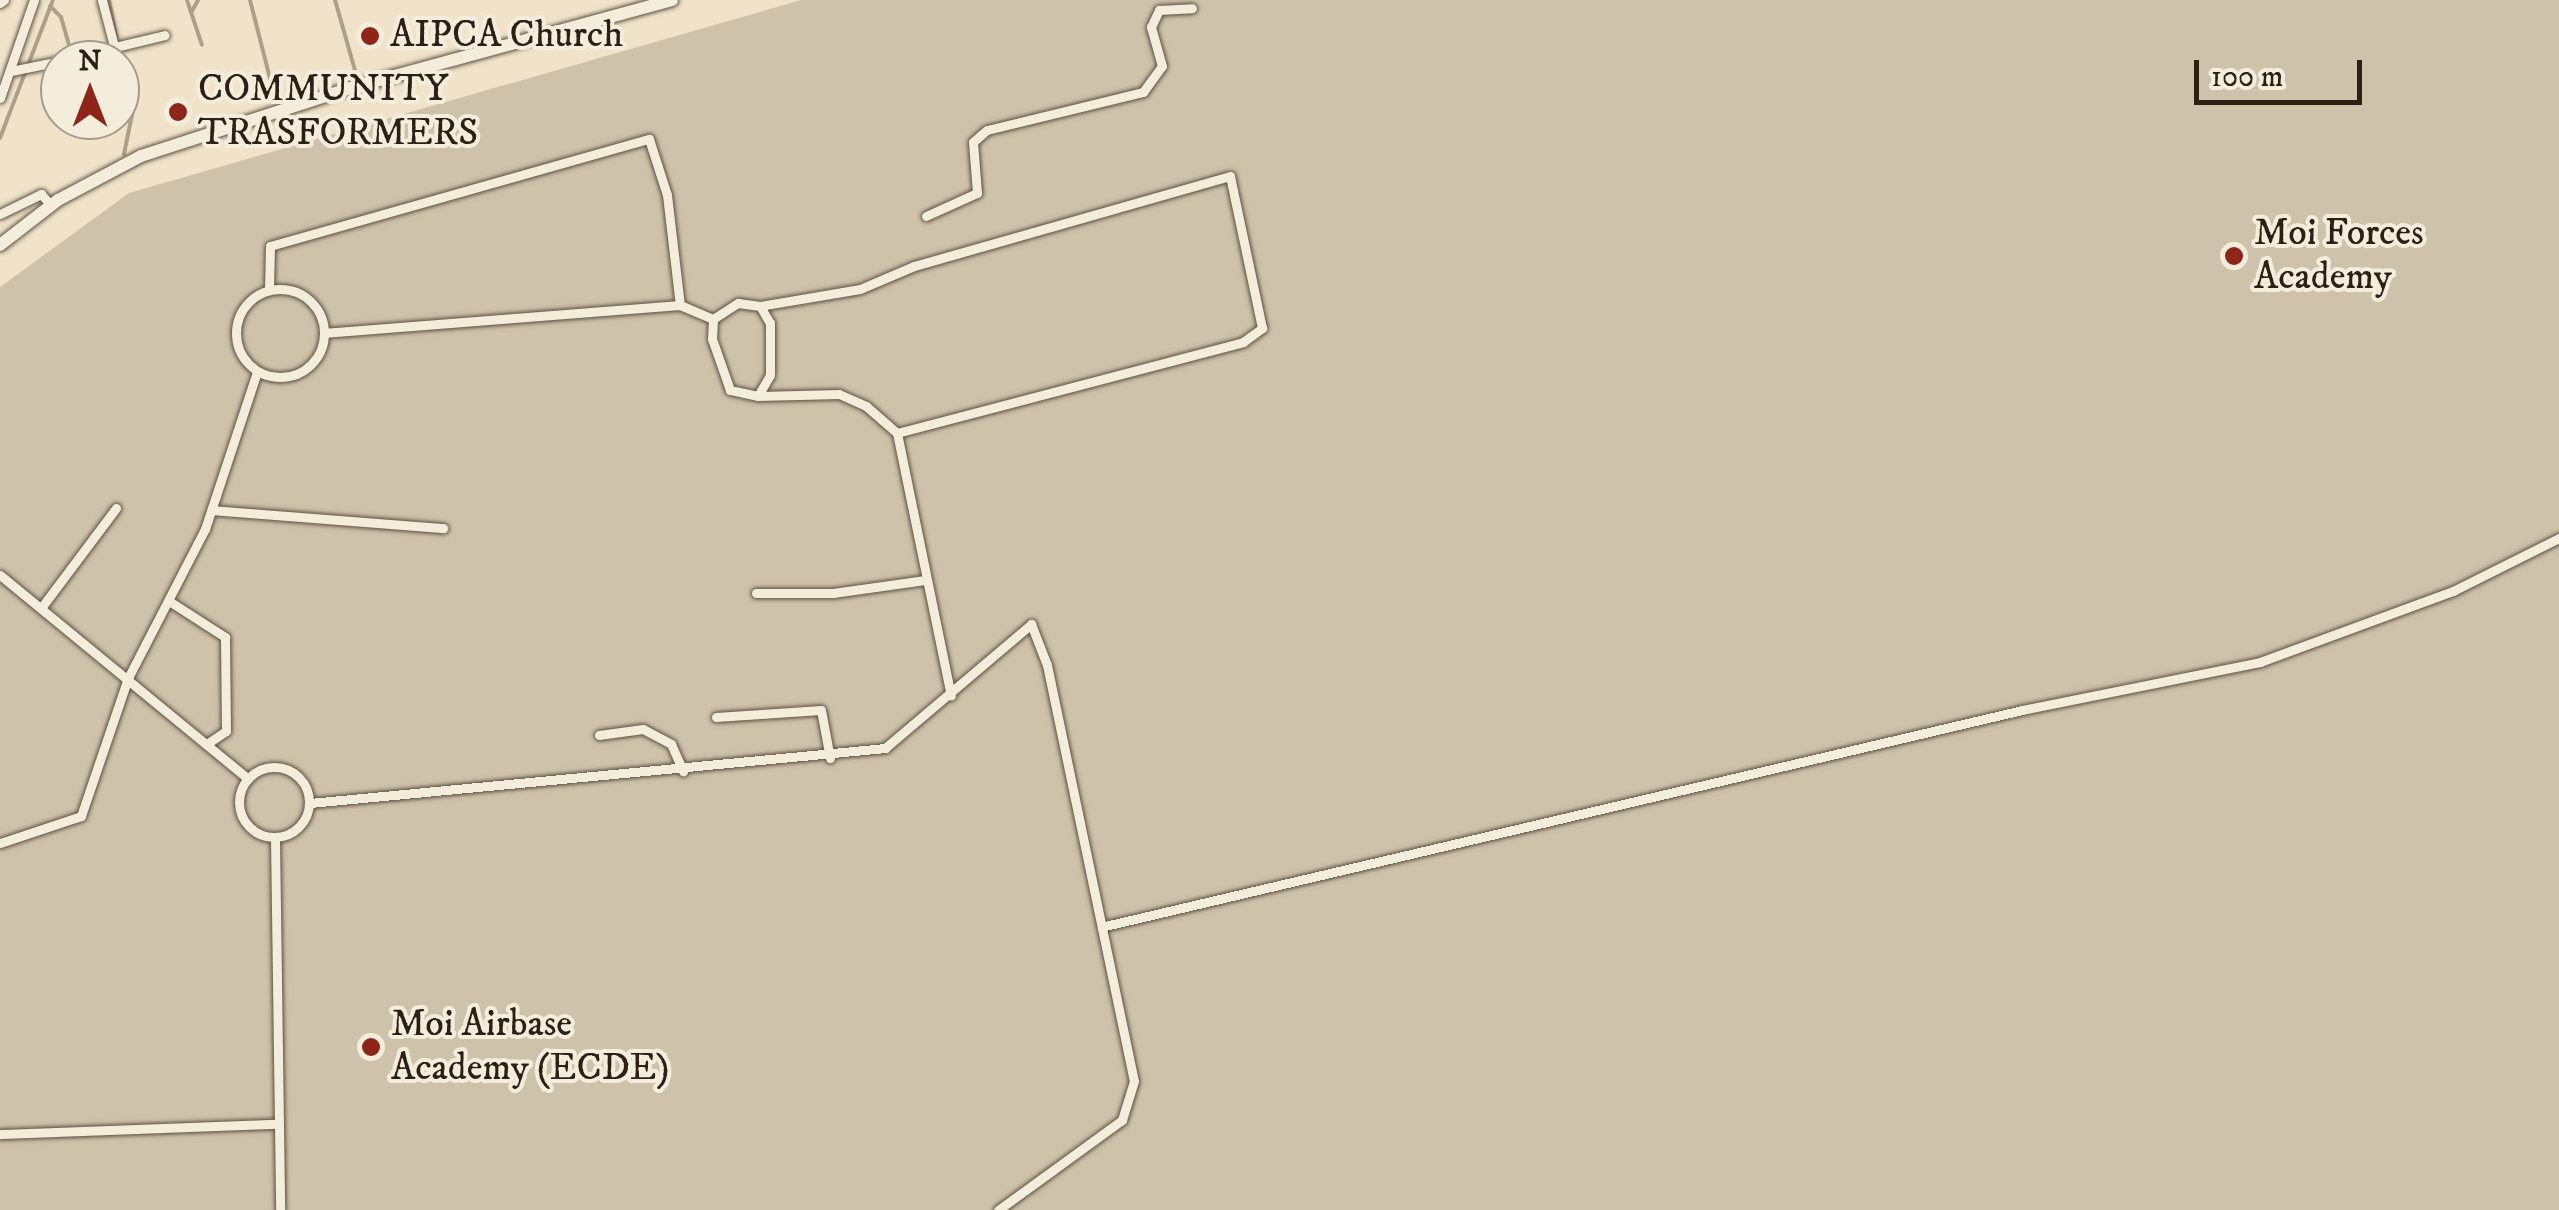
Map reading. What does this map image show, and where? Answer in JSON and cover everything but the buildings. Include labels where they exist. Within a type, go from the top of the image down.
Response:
[{"type":"main road","points":[[0,245],[51,205],[131,160],[244,121],[672,0]]},
{"type":"street","points":[[0,98],[34,0]]},
{"type":"street","points":[[102,0],[112,40]]},
{"type":"street","points":[[926,216],[976,192],[973,142],[987,130],[1143,92],[1162,66],[1151,27],[1158,10],[1192,8]]},
{"type":"street","points":[[140,40],[166,35]]},
{"type":"street","points":[[11,71],[40,65]]},
{"type":"street","points":[[270,290],[270,246],[649,139],[667,195],[680,305]]},
{"type":"street","points":[[713,318],[738,303],[760,306],[860,289],[914,266],[1230,176],[1262,328],[1243,342],[897,434]]},
{"type":"street","points":[[0,214],[41,194],[51,205]]},
{"type":"street","points":[[270,290],[306,297],[326,333],[307,368],[257,372],[239,356],[236,338],[249,302],[270,290]]},
{"type":"street","points":[[326,333],[680,305],[713,318]]},
{"type":"street","points":[[758,396],[770,376],[770,323],[760,306]]},
{"type":"street","points":[[713,318],[719,369],[730,390],[758,396],[838,394],[866,406],[897,434],[951,696]]},
{"type":"street","points":[[0,843],[60,828],[82,816],[128,678],[212,510],[257,372]]},
{"type":"street","points":[[41,608],[116,508]]},
{"type":"street","points":[[212,510],[444,528]]},
{"type":"street","points":[[1105,926],[2022,710],[2260,662],[2453,592],[2559,538]]},
{"type":"street","points":[[0,575],[248,779]]},
{"type":"street","points":[[756,592],[833,592],[925,580]]},
{"type":"street","points":[[169,601],[225,637],[226,731],[208,743]]},
{"type":"street","points":[[310,803],[830,758],[885,748],[951,696],[1000,644],[1030,624],[1047,664],[1105,926],[1134,1081],[1122,1120],[998,1210]]},
{"type":"street","points":[[716,717],[821,710],[830,758]]},
{"type":"street","points":[[598,735],[643,729],[671,744],[683,770]]},
{"type":"street","points":[[279,768],[306,786],[310,803],[300,828],[275,838],[246,824],[240,794],[248,779],[279,768]]},
{"type":"street","points":[[275,838],[280,1210]]},
{"type":"street","points":[[0,1134],[279,1124]]},
{"type":"shaded area","points":[[801,0],[2559,0],[2559,1210],[0,1210],[0,287],[129,193]]},
{"type":"waterway","points":[[0,138],[53,0]]},
{"type":"waterway","points":[[109,0],[116,37]]},
{"type":"waterway","points":[[187,0],[202,45]]},
{"type":"waterway","points":[[192,11],[198,0]]},
{"type":"waterway","points":[[250,0],[275,98]]},
{"type":"waterway","points":[[335,0],[357,77]]},
{"type":"waterway","points":[[50,6],[61,17],[68,40]]},
{"type":"waterway","points":[[124,154],[127,140]]},
{"type":"place","name":"AIPCA Church","points":[[370,36]]},
{"type":"place","name":"COMMUNITY TRASFORMERS","points":[[178,112]]},
{"type":"place","name":"Moi Forces Academy","points":[[2234,256]]},
{"type":"place","name":"Moi Airbase Academy (ECDE)","points":[[371,1047]]}]
